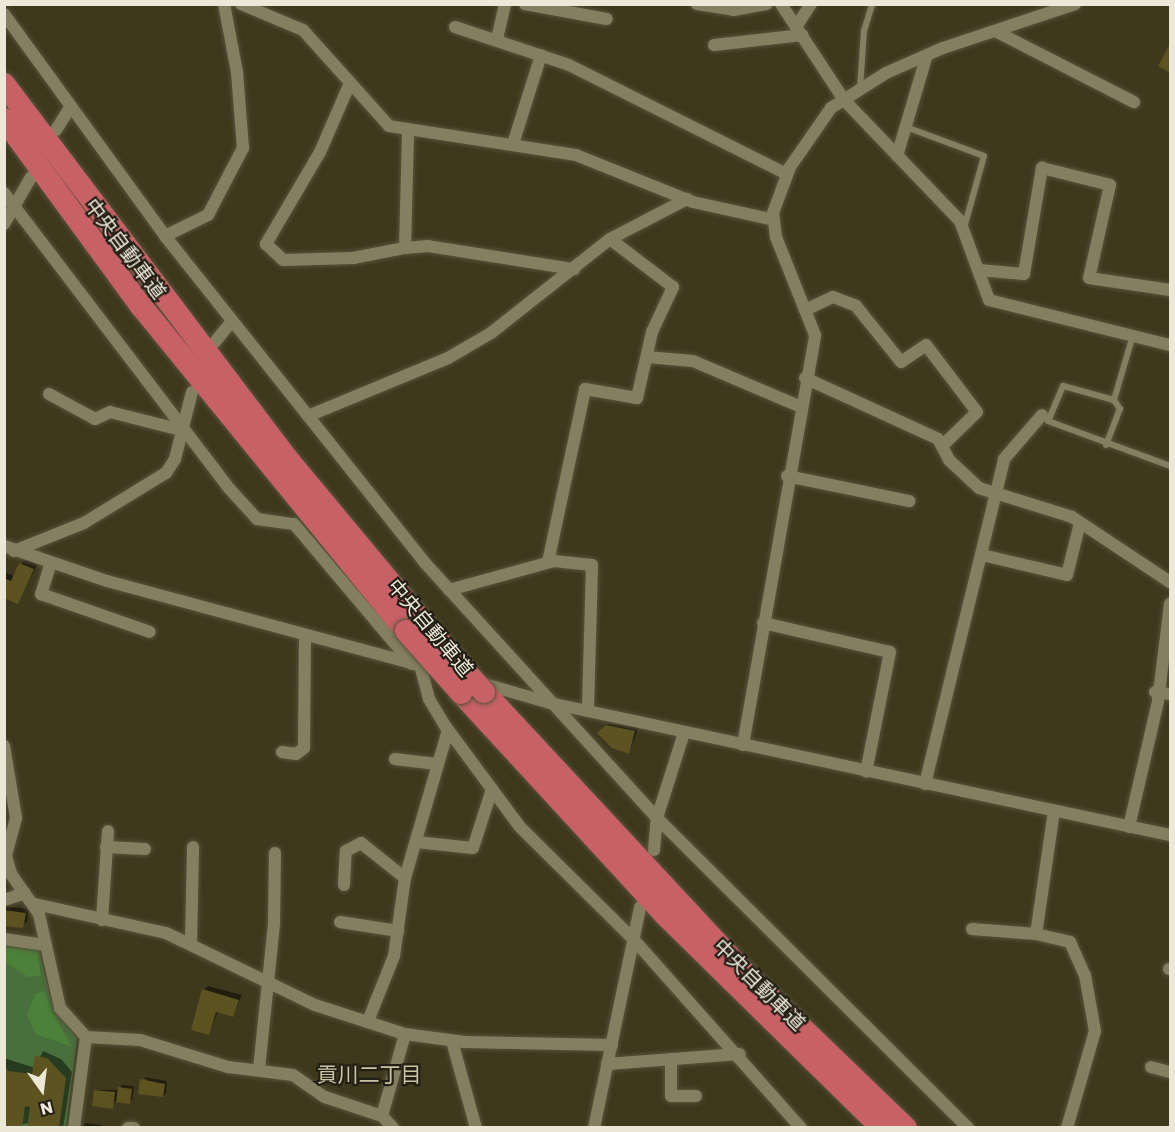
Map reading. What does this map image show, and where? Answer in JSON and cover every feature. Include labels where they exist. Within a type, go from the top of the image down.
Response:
[{"type":"highway","name":"中央自動車道","points":[[4,84],[272,440],[439,641],[745,973],[906,1128]]},
{"type":"highway","name":"中央自動車道","points":[[4,119],[141,306],[406,631],[664,914],[882,1128]]},
{"type":"street","points":[[165,236],[208,215],[243,148],[237,72],[224,4]]},
{"type":"street","points":[[241,4],[303,30],[389,126],[408,131],[513,144],[576,155],[687,199],[774,220]]},
{"type":"street","points":[[497,39],[505,4]]},
{"type":"street","points":[[525,4],[607,19]]},
{"type":"street","points":[[697,4],[733,10],[766,4]]},
{"type":"street","points":[[782,4],[844,100],[964,230],[989,300],[1170,345]]},
{"type":"street","points":[[799,32],[811,4]]},
{"type":"street","points":[[742,745],[799,406],[815,335],[774,220],[787,174],[817,123],[844,100],[860,90],[927,55],[1075,4]]},
{"type":"street","points":[[4,14],[165,236],[449,590],[657,818],[968,1128]]},
{"type":"street","points":[[455,27],[541,55],[696,124],[787,174]]},
{"type":"street","points":[[714,45],[799,32]]},
{"type":"street","points":[[998,32],[1134,102]]},
{"type":"street","points":[[513,144],[541,55]]},
{"type":"street","points":[[897,156],[927,55]]},
{"type":"street","points":[[350,82],[320,152],[266,244],[283,260],[303,262],[405,248],[441,248],[574,269]]},
{"type":"street","points":[[56,130],[71,106]]},
{"type":"street","points":[[405,248],[408,131]]},
{"type":"street","points":[[979,270],[1024,274],[1042,168],[1110,184],[1089,278],[1170,290]]},
{"type":"street","points":[[4,224],[31,177]]},
{"type":"street","points":[[4,193],[182,427],[257,519],[294,524],[416,664],[429,699],[448,730],[520,827],[634,941],[740,1054],[801,1128]]},
{"type":"street","points":[[308,416],[448,358],[574,269],[610,239],[687,199]]},
{"type":"street","points":[[548,562],[577,407],[585,389],[638,398],[647,357],[673,287],[610,239]]},
{"type":"street","points":[[805,310],[833,297],[856,306],[901,362],[927,345],[977,412],[942,447]]},
{"type":"street","points":[[215,342],[232,321]]},
{"type":"street","points":[[647,357],[693,361],[799,406]]},
{"type":"street","points":[[805,378],[938,439],[942,447],[979,488],[1080,523],[1170,582]]},
{"type":"street","points":[[8,550],[84,523],[166,472],[192,392]]},
{"type":"street","points":[[49,394],[95,419],[110,412],[182,427]]},
{"type":"street","points":[[925,784],[950,666],[956,664],[1004,459],[1042,415]]},
{"type":"street","points":[[787,476],[909,501]]},
{"type":"street","points":[[982,555],[1067,575],[1080,523]]},
{"type":"street","points":[[8,550],[304,636],[416,664],[550,703],[1170,835]]},
{"type":"street","points":[[51,562],[41,594],[150,632]]},
{"type":"street","points":[[449,590],[548,562],[592,565],[588,711]]},
{"type":"street","points":[[1129,827],[1170,604]]},
{"type":"street","points":[[763,622],[890,652],[866,772]]},
{"type":"street","points":[[282,752],[296,754],[304,748],[304,636]]},
{"type":"street","points":[[1155,692],[1170,694]]},
{"type":"street","points":[[368,1021],[391,967],[405,878],[448,730]]},
{"type":"street","points":[[654,850],[657,818],[684,733]]},
{"type":"street","points":[[4,746],[8,784],[16,818],[6,856],[25,893],[35,904],[60,1008],[86,1037],[140,1040],[228,1067],[259,1069],[293,1075],[325,1097],[382,1116],[393,1128]]},
{"type":"street","points":[[394,759],[437,764]]},
{"type":"street","points":[[416,842],[473,848],[492,789]]},
{"type":"street","points":[[1036,934],[1054,812]]},
{"type":"street","points":[[102,920],[108,831]]},
{"type":"street","points":[[344,885],[346,851],[361,843],[405,878]]},
{"type":"street","points":[[106,847],[145,849]]},
{"type":"street","points":[[191,944],[193,847]]},
{"type":"street","points":[[259,1069],[266,982],[274,923],[275,853]]},
{"type":"street","points":[[4,900],[25,893]]},
{"type":"street","points":[[35,904],[191,944],[266,982],[405,1034],[452,1041],[612,1045]]},
{"type":"street","points":[[594,1128],[640,907]]},
{"type":"street","points":[[340,922],[398,931]]},
{"type":"street","points":[[972,929],[1036,934],[1070,942],[1085,975],[1095,1031],[1067,1128]]},
{"type":"street","points":[[4,939],[45,945]]},
{"type":"street","points":[[382,1116],[405,1034]]},
{"type":"street","points":[[74,1128],[86,1037]]},
{"type":"street","points":[[452,1041],[476,1128]]},
{"type":"street","points":[[607,1064],[740,1054]]},
{"type":"street","points":[[671,1059],[671,1096],[696,1096]]},
{"type":"street","points":[[1151,1067],[1170,1072]]},
{"type":"street","points":[[128,1128],[134,1128]]},
{"type":"lane","points":[[860,90],[864,31],[872,4]]},
{"type":"lane","points":[[906,127],[984,156],[964,230]]},
{"type":"lane","points":[[1114,400],[1133,335]]},
{"type":"lane","points":[[1106,445],[1120,409],[1114,400],[1063,386],[1048,421],[1106,445],[1170,466]]},
{"type":"green space","points":[[5,945],[39,949],[53,1007],[77,1038],[66,1127],[5,1128]]},
{"type":"green space","points":[[5,947],[37,951],[41,976],[28,977],[5,962]]},
{"type":"green space","points":[[45,991],[51,1010],[72,1047],[36,1034],[27,1015],[35,994]]},
{"type":"building","points":[[1170,44],[1170,73],[1158,66]]},
{"type":"building","points":[[19,563],[34,569],[18,604],[4,598],[4,578],[11,581]]},
{"type":"building","points":[[606,725],[635,731],[629,754],[612,748],[597,733]]},
{"type":"building","points":[[4,910],[26,913],[23,928],[4,926]]},
{"type":"building","points":[[202,989],[239,1000],[233,1017],[216,1012],[209,1035],[191,1030]]},
{"type":"building","points":[[35,1056],[47,1058],[66,1078],[59,1128],[27,1128],[30,1107],[25,1106],[22,1128],[4,1128],[4,1065],[8,1071],[32,1074]]},
{"type":"building","points":[[140,1079],[165,1084],[163,1097],[138,1094]]},
{"type":"building","points":[[118,1087],[132,1089],[130,1104],[116,1102]]},
{"type":"building","points":[[94,1090],[115,1092],[113,1109],[92,1106]]},
{"type":"district","name":"貢川二丁目","points":[[369,1075]]}]
